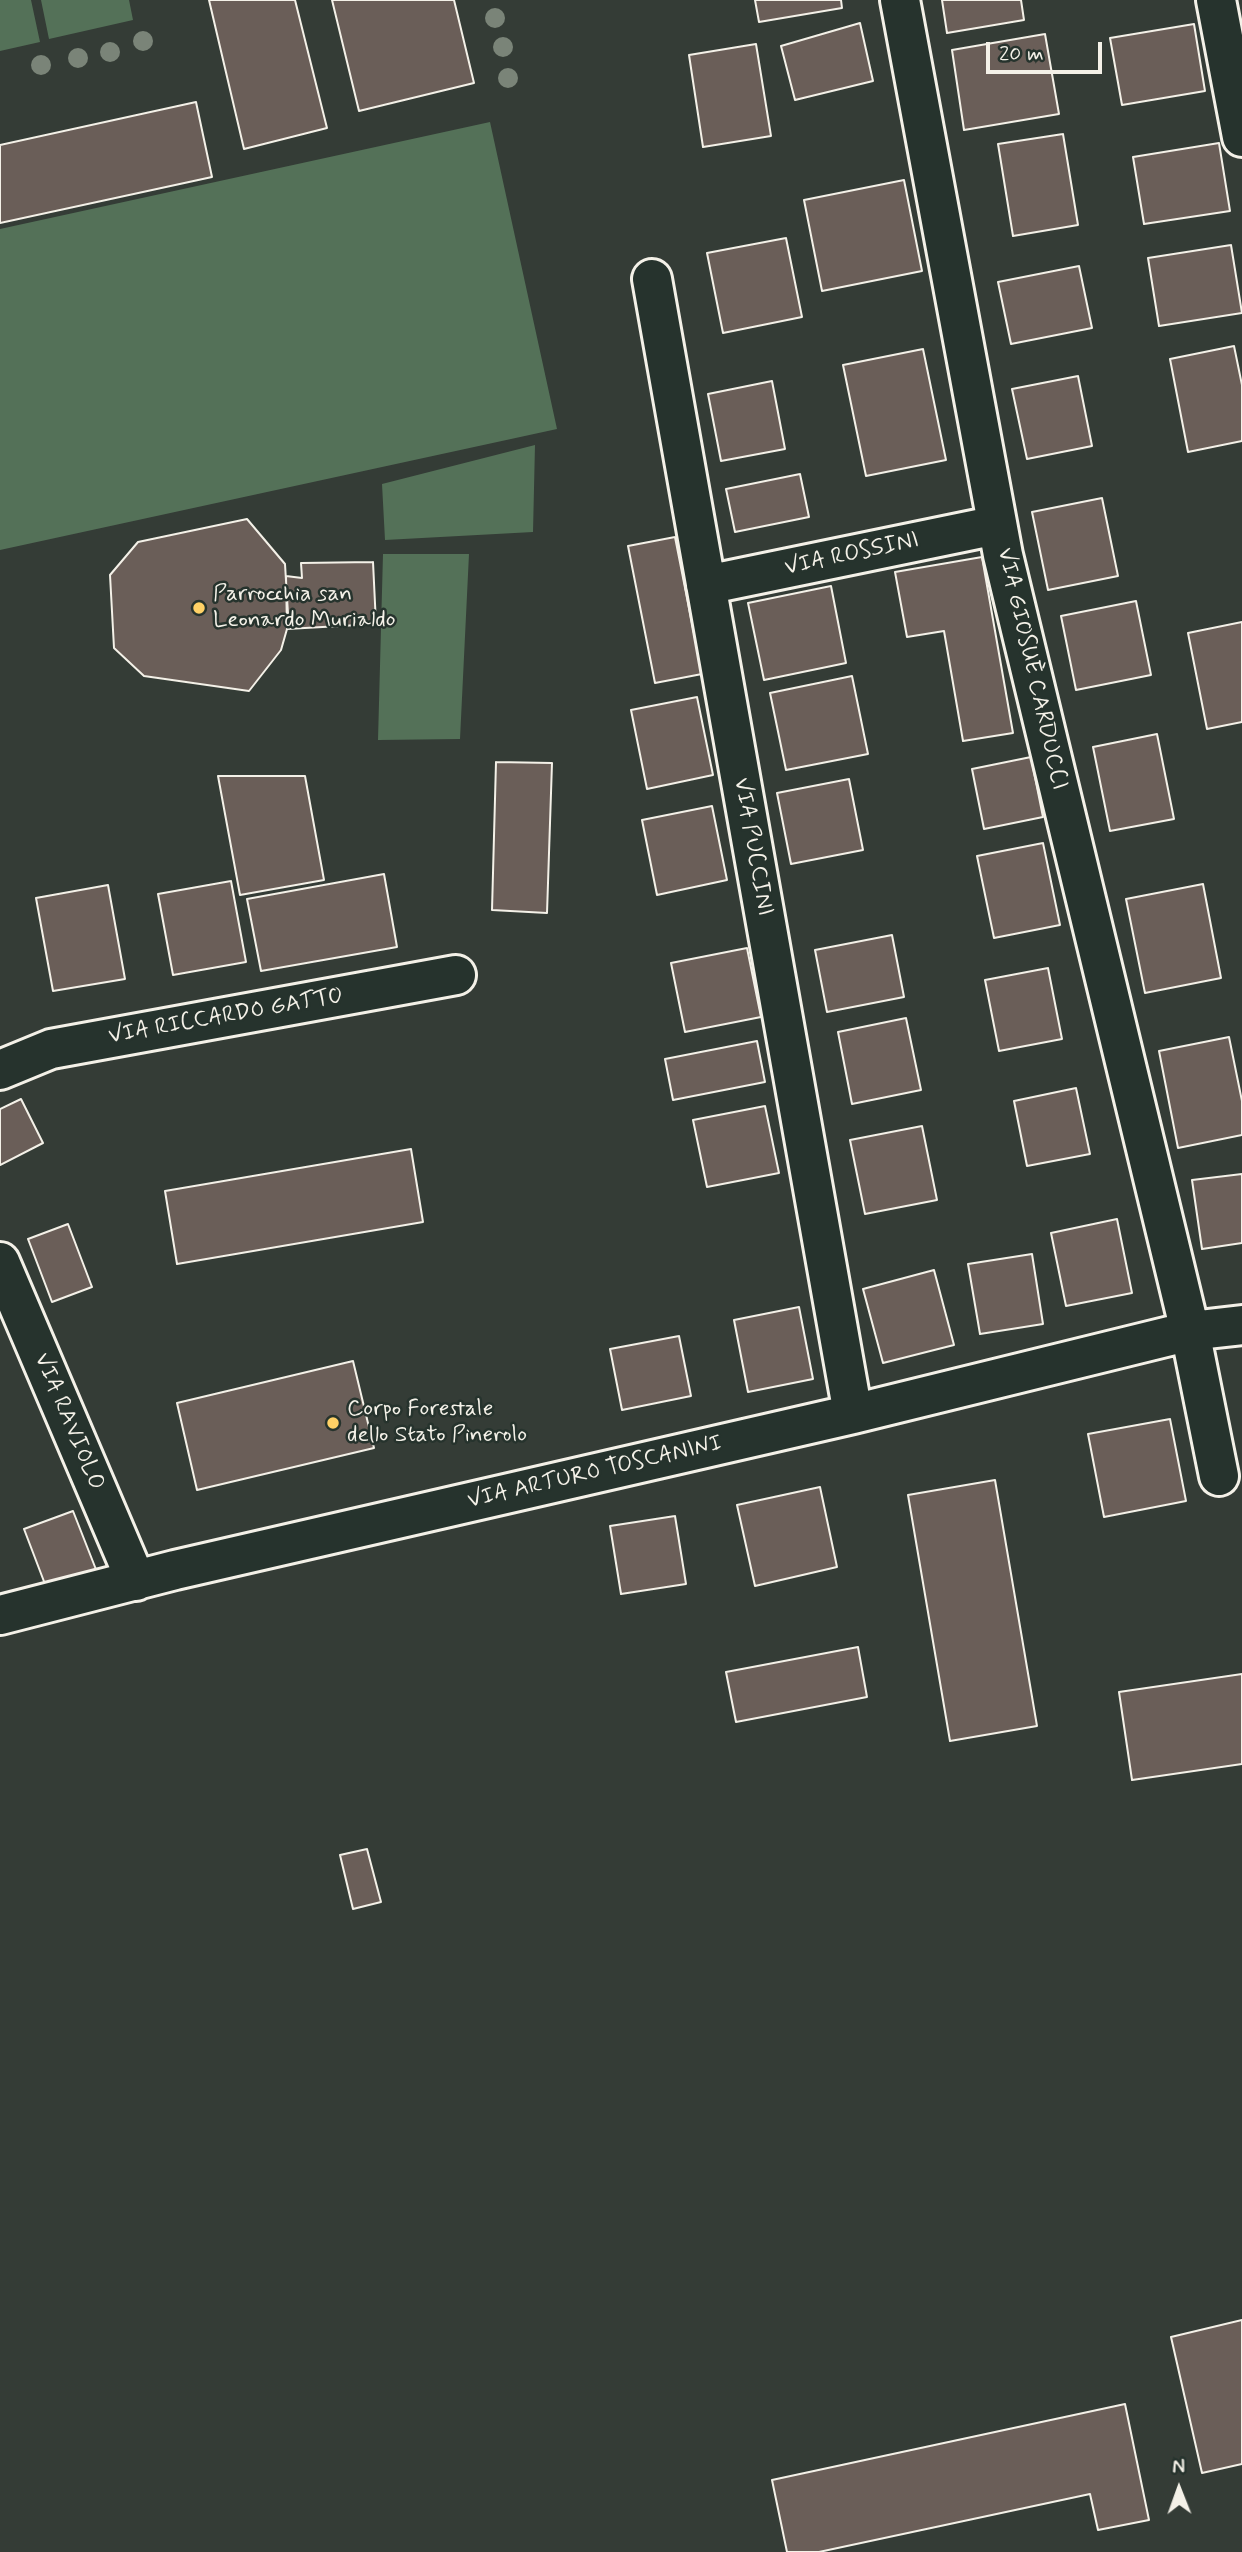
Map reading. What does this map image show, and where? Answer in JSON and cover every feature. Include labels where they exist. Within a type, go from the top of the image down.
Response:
[{"type":"street","name":"VIA GIOSUÈ CARDUCCI","points":[[900,0],[997,525],[1190,1331]]},
{"type":"street","points":[[1216,0],[1242,137]]},
{"type":"street","name":"VIA PUCCINI","points":[[652,279],[853,1414]]},
{"type":"street","name":"VIA ROSSINI","points":[[706,585],[997,525]]},
{"type":"street","name":"VIA RICCARDO GATTO","points":[[0,1070],[51,1049],[456,975]]},
{"type":"street","name":"VIA RAVIOLO","points":[[0,1262],[136,1581]]},
{"type":"street","name":"VIA ARTURO TOSCANINI","points":[[0,1615],[560,1480],[853,1414],[1190,1331],[1242,1325]]},
{"type":"street","points":[[1190,1331],[1219,1476]]},
{"type":"green space","points":[[0,0],[31,0],[40,42],[0,51]]},
{"type":"green space","points":[[41,0],[129,0],[133,20],[49,39]]},
{"type":"green space","points":[[490,122],[557,429],[0,550],[0,229]]},
{"type":"green space","points":[[535,445],[533,532],[385,540],[382,484]]},
{"type":"green space","points":[[383,554],[469,554],[460,739],[378,740]]},
{"type":"building","points":[[209,0],[295,0],[327,128],[244,149]]},
{"type":"building","points":[[332,0],[454,0],[474,83],[359,111]]},
{"type":"building","points":[[755,0],[841,0],[842,8],[759,22]]},
{"type":"building","points":[[942,0],[1021,0],[1024,20],[947,33]]},
{"type":"building","points":[[860,23],[873,81],[795,100],[781,46]]},
{"type":"building","points":[[1194,24],[1205,91],[1122,105],[1110,38]]},
{"type":"building","points":[[1045,34],[1059,114],[964,130],[952,50]]},
{"type":"building","points":[[756,44],[771,136],[703,147],[689,55]]},
{"type":"building","points":[[196,102],[212,177],[0,223],[0,145]]},
{"type":"building","points":[[1063,134],[1078,225],[1013,236],[998,144]]},
{"type":"building","points":[[1219,143],[1230,211],[1144,224],[1133,157]]},
{"type":"building","points":[[904,180],[922,271],[822,291],[804,200]]},
{"type":"building","points":[[786,238],[802,317],[723,333],[707,253]]},
{"type":"building","points":[[1231,245],[1242,313],[1159,326],[1148,258]]},
{"type":"building","points":[[1079,266],[1092,328],[1011,344],[998,282]]},
{"type":"building","points":[[1234,346],[1242,385],[1242,441],[1188,452],[1170,359]]},
{"type":"building","points":[[923,349],[946,460],[866,476],[843,365]]},
{"type":"building","points":[[1078,376],[1092,446],[1027,459],[1012,389]]},
{"type":"building","points":[[772,381],[785,449],[721,461],[708,394]]},
{"type":"building","points":[[800,474],[809,517],[735,532],[726,489]]},
{"type":"building","points":[[1102,498],[1118,576],[1048,590],[1032,512]]},
{"type":"building","name":"Parrocchia san Leonardo Murialdo","points":[[247,519],[285,564],[288,614],[281,650],[249,691],[144,676],[114,648],[110,575],[138,542]]},
{"type":"building","points":[[675,537],[702,674],[655,683],[628,546]]},
{"type":"building","points":[[982,557],[1013,733],[963,741],[944,631],[907,637],[895,572]]},
{"type":"building","points":[[373,562],[376,624],[287,629],[286,576],[302,578],[301,563]]},
{"type":"building","points":[[831,586],[846,663],[764,680],[748,603]]},
{"type":"building","points":[[1136,601],[1151,675],[1076,690],[1061,616]]},
{"type":"building","points":[[1242,622],[1242,722],[1207,729],[1188,633]]},
{"type":"building","points":[[852,676],[868,754],[786,770],[770,693]]},
{"type":"building","points":[[697,697],[713,775],[647,789],[631,710]]},
{"type":"building","points":[[1157,734],[1174,819],[1110,831],[1093,747]]},
{"type":"building","points":[[1031,757],[1043,817],[984,829],[972,769]]},
{"type":"building","points":[[496,762],[552,763],[547,913],[492,910]]},
{"type":"building","points":[[218,776],[305,776],[324,880],[240,895]]},
{"type":"building","points":[[849,779],[863,850],[791,864],[777,793]]},
{"type":"building","points":[[712,806],[727,880],[657,895],[642,820]]},
{"type":"building","points":[[1043,843],[1060,925],[994,938],[977,856]]},
{"type":"building","points":[[384,874],[397,947],[261,971],[247,899]]},
{"type":"building","points":[[231,881],[246,962],[173,975],[158,894]]},
{"type":"building","points":[[1203,884],[1221,978],[1145,993],[1126,899]]},
{"type":"building","points":[[108,885],[125,979],[53,991],[36,898]]},
{"type":"building","points":[[892,935],[904,997],[827,1012],[815,950]]},
{"type":"building","points":[[747,948],[761,1017],[685,1032],[671,963]]},
{"type":"building","points":[[1048,968],[1062,1039],[999,1051],[985,980]]},
{"type":"building","points":[[906,1018],[921,1090],[852,1104],[838,1032]]},
{"type":"building","points":[[1229,1037],[1242,1101],[1242,1135],[1178,1148],[1159,1051]]},
{"type":"building","points":[[757,1041],[765,1082],[673,1100],[665,1059]]},
{"type":"building","points":[[1076,1088],[1090,1154],[1027,1166],[1014,1101]]},
{"type":"building","points":[[21,1099],[43,1143],[0,1165],[0,1109]]},
{"type":"building","points":[[765,1106],[779,1173],[707,1187],[693,1120]]},
{"type":"building","points":[[922,1126],[937,1200],[865,1214],[850,1140]]},
{"type":"building","points":[[411,1149],[423,1222],[177,1264],[165,1191]]},
{"type":"building","points":[[1242,1174],[1242,1243],[1202,1249],[1192,1180]]},
{"type":"building","points":[[1117,1219],[1132,1293],[1066,1306],[1051,1233]]},
{"type":"building","points":[[68,1224],[92,1287],[52,1302],[28,1239]]},
{"type":"building","points":[[1032,1254],[1043,1324],[980,1334],[968,1264]]},
{"type":"building","points":[[934,1270],[954,1345],[883,1363],[863,1289]]},
{"type":"building","points":[[799,1307],[813,1379],[748,1392],[734,1320]]},
{"type":"building","points":[[679,1336],[691,1396],[622,1410],[610,1349]]},
{"type":"building","points":[[353,1361],[374,1448],[197,1490],[177,1403]]},
{"type":"building","points":[[1170,1419],[1186,1501],[1104,1517],[1088,1434]]},
{"type":"building","points":[[995,1480],[1037,1726],[950,1741],[908,1495]]},
{"type":"building","points":[[820,1487],[837,1567],[755,1586],[737,1505]]},
{"type":"building","points":[[73,1511],[97,1572],[48,1592],[24,1529]]},
{"type":"building","points":[[675,1516],[686,1584],[621,1594],[610,1526]]},
{"type":"building","points":[[858,1647],[867,1697],[736,1722],[726,1672]]},
{"type":"building","points":[[1242,1674],[1242,1764],[1132,1780],[1119,1692]]},
{"type":"building","points":[[367,1849],[381,1902],[353,1909],[340,1855]]},
{"type":"building","points":[[1242,2320],[1242,2464],[1202,2473],[1171,2337]]},
{"type":"building","points":[[1125,2404],[1149,2520],[1098,2530],[1090,2494],[819,2552],[787,2552],[772,2480]]},
{"type":"place","name":"Parrocchia san Leonardo Murialdo","points":[[199,608]]},
{"type":"place","name":"Corpo Forestale dello Stato Pinerolo","points":[[333,1423]]}]
